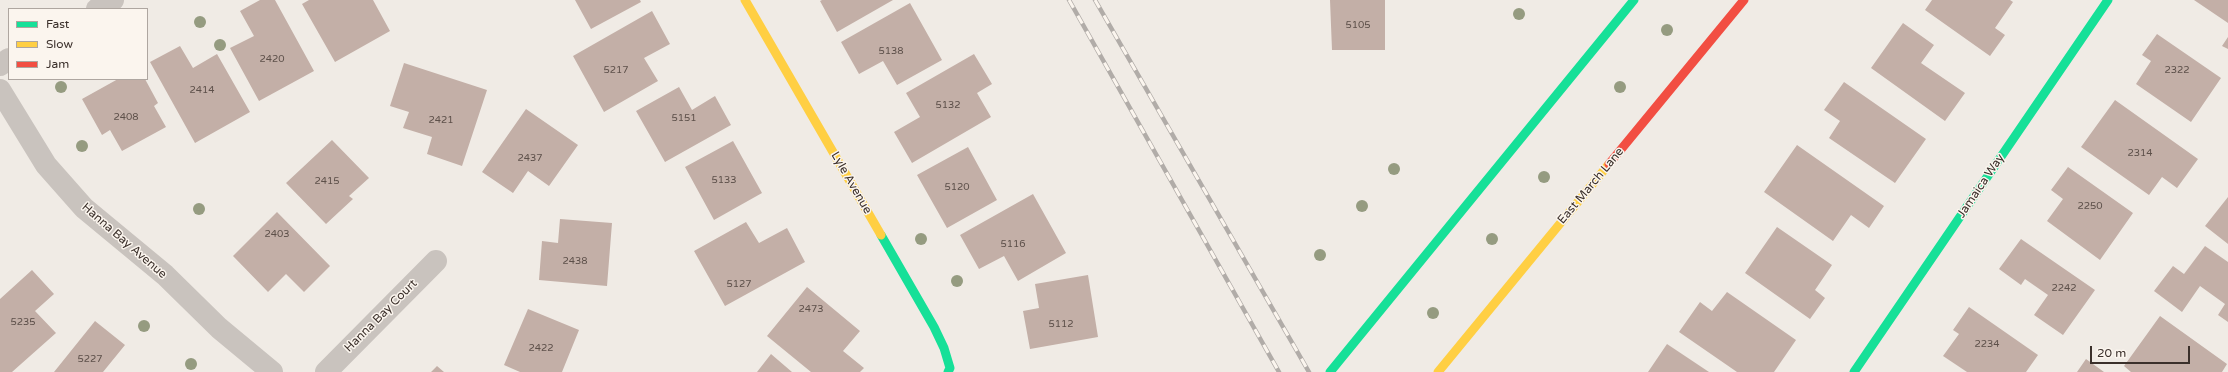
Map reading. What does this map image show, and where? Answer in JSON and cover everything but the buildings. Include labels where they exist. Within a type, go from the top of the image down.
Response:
[{"type":"main road","name":"Lyle Avenue","points":[[745,0],[934,327],[944,348],[949,370]]},
{"type":"main road","points":[[1330,372],[1634,0]]},
{"type":"main road","name":"East March Lane","points":[[1438,372],[1744,0]]},
{"type":"main road","name":"Jamaica Way","points":[[1854,372],[2108,0]]},
{"type":"street","points":[[99,8],[113,0]]},
{"type":"street","name":"Hanna Bay Avenue","points":[[0,90],[46,164],[84,208],[165,275],[219,328],[272,372]]},
{"type":"street","name":"Hanna Bay Court","points":[[326,372],[436,260]]},
{"type":"railway","points":[[1069,0],[1279,372]]},
{"type":"railway","points":[[1095,0],[1309,372]]},
{"type":"traffic: fast","points":[[1330,372],[1634,0]]},
{"type":"traffic: fast","points":[[1854,372],[2108,0]]},
{"type":"traffic: fast","points":[[881,235],[934,327],[944,348],[950,368],[948,372]]},
{"type":"traffic: slow","points":[[745,0],[881,235]]},
{"type":"traffic: slow","points":[[1438,372],[1609,164]]},
{"type":"traffic: jam","points":[[1609,164],[1744,0]]}]
